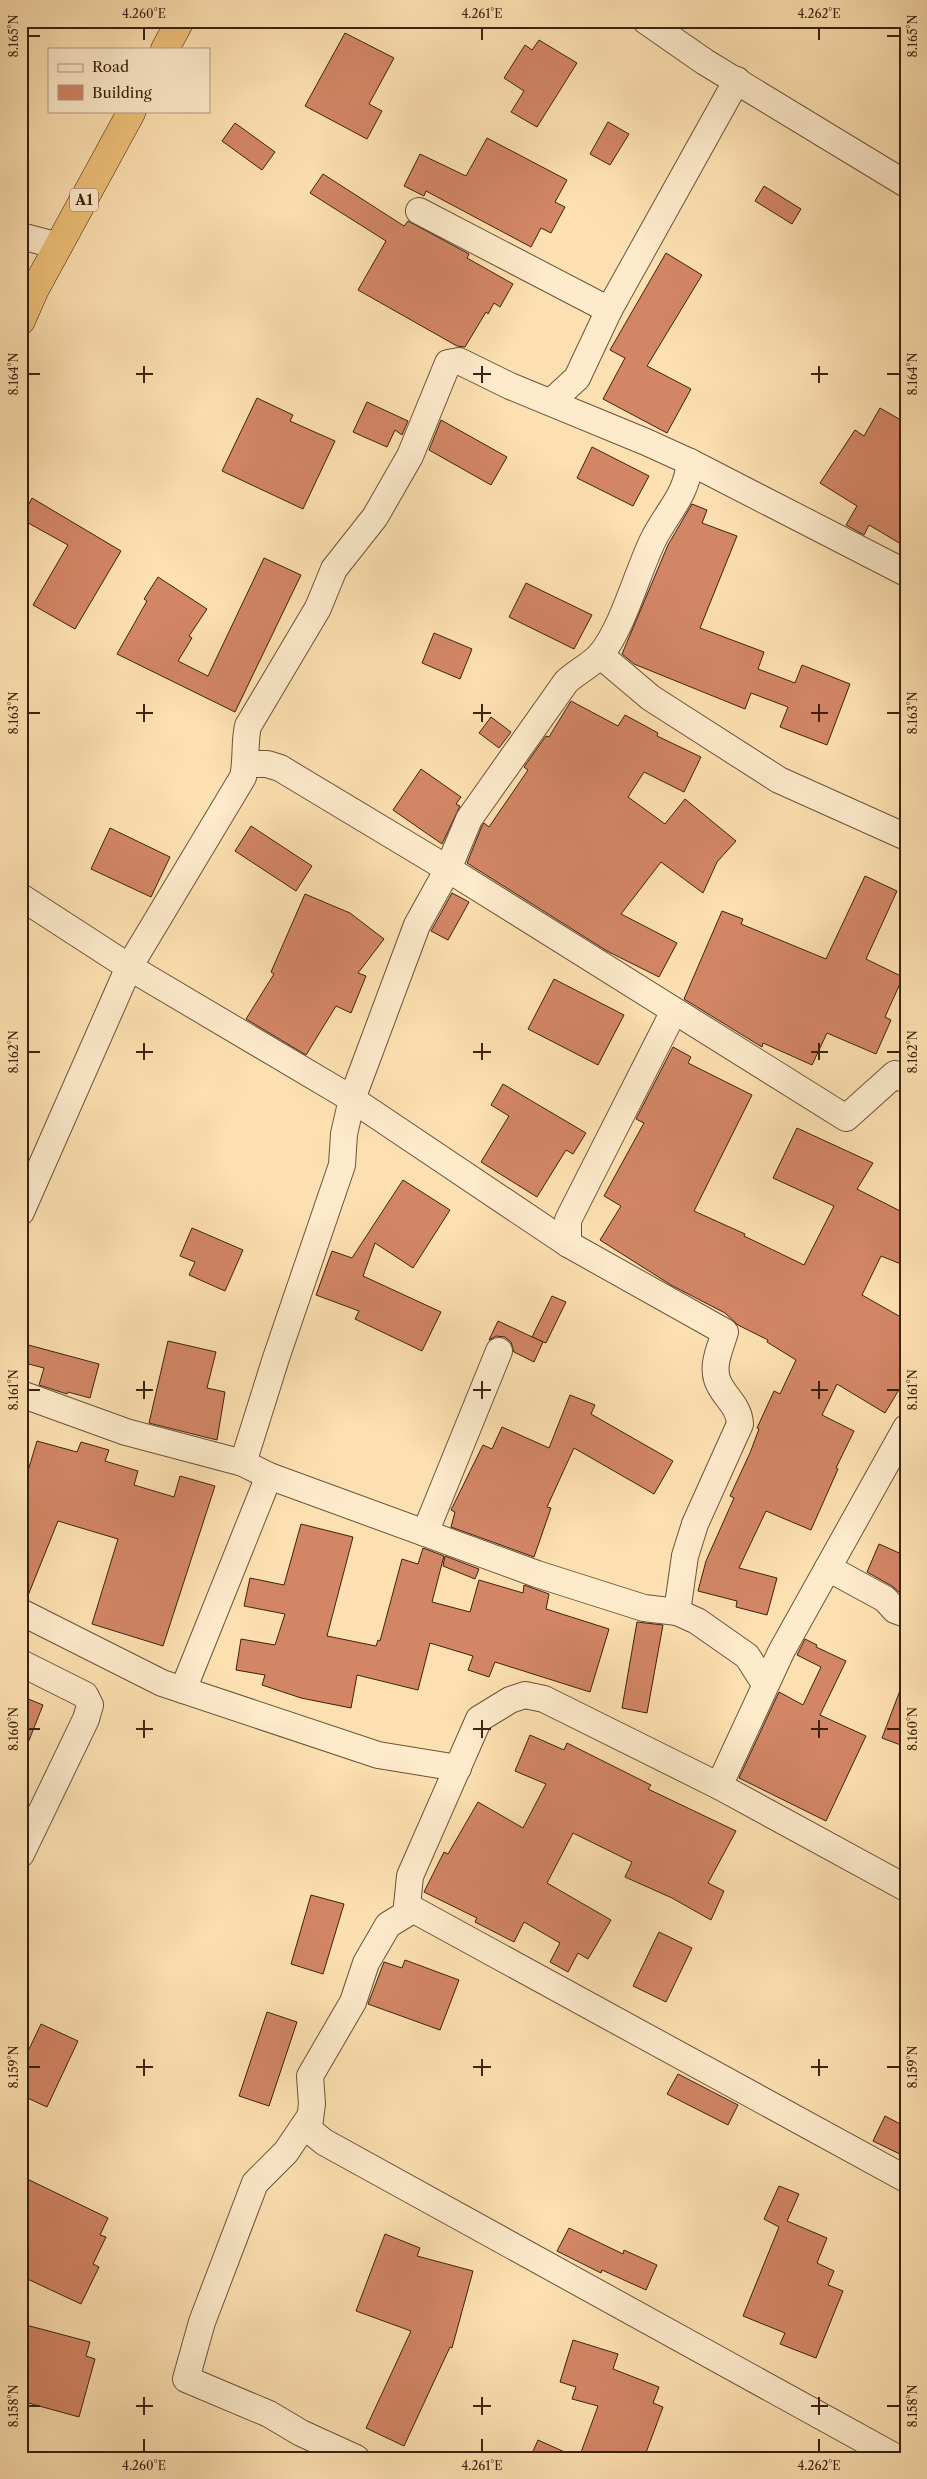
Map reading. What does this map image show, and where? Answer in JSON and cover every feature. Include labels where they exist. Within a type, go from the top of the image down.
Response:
[{"type":"highway","points":[[166,48],[180,21]]},
{"type":"highway","name":"A1","points":[[21,321],[28,299],[60,246],[131,112]]},
{"type":"street","points":[[646,21],[704,62],[737,80],[906,184]]},
{"type":"street","points":[[551,402],[577,378],[609,310],[737,80]]},
{"type":"street","points":[[419,211],[609,310]]},
{"type":"street","points":[[21,236],[60,246]]},
{"type":"street","points":[[21,1212],[129,967],[243,777],[246,764],[244,745],[248,726],[318,608],[334,569],[375,516],[410,456],[448,364],[459,361],[510,386],[690,462],[906,573]]},
{"type":"street","points":[[243,1463],[276,1358],[342,1165],[344,1134],[352,1099],[417,924],[448,869],[469,818],[566,682],[577,671],[600,655],[611,639],[653,540],[684,490],[690,462]]},
{"type":"street","points":[[600,655],[651,698],[779,780],[906,836]]},
{"type":"street","points":[[246,764],[267,764],[280,768],[448,869],[846,1118],[894,1074],[906,1080]]},
{"type":"street","points":[[21,897],[129,967],[352,1099],[535,1222],[568,1232],[725,1332],[715,1368],[717,1380],[739,1414],[740,1424],[695,1524],[685,1556],[677,1612]]},
{"type":"street","points":[[568,1232],[674,1011]]},
{"type":"street","points":[[425,1533],[499,1351]]},
{"type":"street","points":[[21,1394],[126,1432],[243,1463],[269,1476],[537,1574],[644,1608],[677,1612],[697,1621],[747,1656],[765,1684]]},
{"type":"street","points":[[719,1786],[781,1652],[906,1428]]},
{"type":"street","points":[[183,1690],[269,1476]]},
{"type":"street","points":[[828,1568],[885,1599],[895,1610],[906,1614]]},
{"type":"street","points":[[21,1612],[162,1683],[378,1755],[458,1768]]},
{"type":"street","points":[[747,1656],[781,1652]]},
{"type":"street","points":[[21,1662],[85,1694],[90,1705],[86,1719],[21,1854]]},
{"type":"street","points":[[897,2458],[324,2142],[309,2127],[309,2118],[312,2104],[310,2076],[353,2002],[366,1963],[388,1925],[406,1914],[410,1876],[479,1719],[510,1700],[525,1694],[544,1699],[719,1786],[906,1888]]},
{"type":"street","points":[[407,1906],[906,2179]]},
{"type":"street","points":[[309,2118],[286,2152],[255,2183],[202,2322],[186,2378],[269,2414],[301,2433],[356,2458]]},
{"type":"building","points":[[345,33],[394,58],[369,104],[382,111],[367,139],[305,106]]},
{"type":"building","points":[[539,40],[577,63],[537,127],[511,112],[524,91],[504,78],[525,45],[532,50]]},
{"type":"building","points":[[608,122],[629,134],[610,165],[590,154]]},
{"type":"building","points":[[235,123],[275,152],[262,170],[222,141]]},
{"type":"building","points":[[487,138],[567,180],[555,202],[565,207],[551,233],[541,228],[531,247],[426,191],[424,196],[404,186],[420,154],[466,176]]},
{"type":"building","points":[[323,174],[404,226],[408,221],[469,254],[467,258],[513,284],[500,307],[494,303],[488,314],[486,312],[465,347],[457,346],[358,290],[386,241],[310,193]]},
{"type":"building","points":[[764,186],[801,209],[792,224],[755,201]]},
{"type":"building","points":[[666,253],[702,275],[647,366],[691,389],[667,433],[603,399],[625,358],[610,350]]},
{"type":"building","points":[[257,398],[293,415],[290,421],[335,441],[303,509],[222,471]]},
{"type":"building","points":[[367,402],[408,421],[402,435],[395,430],[387,447],[353,432]]},
{"type":"building","points":[[880,408],[906,423],[906,547],[869,525],[864,535],[846,525],[857,506],[820,483],[855,430],[864,436]]},
{"type":"building","points":[[441,420],[507,457],[491,485],[429,450]]},
{"type":"building","points":[[592,447],[649,476],[633,506],[577,478]]},
{"type":"building","points":[[32,498],[121,551],[75,629],[33,605],[68,545],[21,519]]},
{"type":"building","points":[[692,504],[707,510],[702,523],[737,536],[700,628],[764,652],[758,669],[795,683],[802,665],[850,684],[827,745],[780,727],[788,707],[751,693],[745,709],[634,664],[622,654],[668,545]]},
{"type":"building","points":[[264,558],[301,575],[235,712],[117,654],[147,601],[144,599],[158,577],[207,609],[189,636],[192,638],[178,661],[208,676]]},
{"type":"building","points":[[526,583],[592,615],[574,649],[509,617]]},
{"type":"building","points":[[434,633],[472,649],[460,679],[422,663]]},
{"type":"building","points":[[571,701],[618,726],[625,715],[658,733],[657,736],[701,757],[684,792],[644,772],[628,797],[665,824],[685,799],[736,841],[717,862],[703,893],[661,862],[621,914],[677,943],[659,977],[607,951],[467,863],[482,826],[484,823],[489,827],[528,770],[524,767],[546,736],[549,737]]},
{"type":"building","points":[[491,717],[511,732],[499,748],[479,733]]},
{"type":"building","points":[[421,769],[461,797],[456,804],[460,806],[442,844],[393,810]]},
{"type":"building","points":[[251,826],[312,866],[296,891],[235,851]]},
{"type":"building","points":[[110,828],[170,857],[151,897],[91,869]]},
{"type":"building","points":[[865,876],[897,891],[866,959],[903,977],[885,1017],[891,1020],[876,1054],[827,1033],[812,1065],[763,1043],[762,1047],[684,999],[722,911],[743,919],[741,924],[826,959]]},
{"type":"building","points":[[452,893],[469,902],[448,940],[431,931]]},
{"type":"building","points":[[305,894],[350,913],[384,939],[358,973],[366,976],[351,1013],[336,1006],[306,1055],[246,1019],[274,974],[271,972]]},
{"type":"building","points":[[554,979],[624,1015],[598,1065],[528,1029]]},
{"type":"building","points":[[673,1047],[691,1057],[688,1063],[752,1095],[694,1211],[745,1234],[744,1236],[804,1265],[834,1206],[773,1178],[797,1128],[873,1163],[857,1189],[906,1214],[906,1266],[881,1256],[862,1295],[906,1320],[906,1359],[899,1370],[906,1374],[906,1378],[885,1413],[837,1384],[822,1415],[854,1431],[836,1468],[838,1469],[811,1530],[766,1511],[739,1568],[777,1578],[767,1615],[736,1607],[737,1601],[698,1591],[706,1561],[734,1498],[730,1496],[750,1453],[759,1429],[757,1428],[774,1391],[780,1394],[796,1360],[767,1342],[768,1340],[738,1325],[725,1313],[671,1285],[600,1240],[621,1206],[604,1196],[644,1123],[636,1119]]},
{"type":"building","points":[[503,1084],[586,1133],[573,1154],[566,1150],[537,1197],[481,1162],[509,1116],[491,1105]]},
{"type":"building","points":[[403,1180],[450,1210],[413,1268],[375,1243],[363,1276],[441,1312],[422,1351],[355,1319],[359,1311],[316,1295],[332,1251],[352,1258]]},
{"type":"building","points":[[192,1228],[243,1250],[225,1291],[189,1275],[195,1262],[180,1256]]},
{"type":"building","points":[[552,1296],[566,1302],[546,1343],[532,1337]]},
{"type":"building","points":[[498,1321],[543,1342],[534,1362],[514,1352],[511,1342],[505,1337],[496,1336],[489,1340]]},
{"type":"building","points":[[168,1341],[216,1352],[207,1388],[225,1392],[217,1440],[149,1423]]},
{"type":"building","points":[[21,1343],[99,1364],[90,1398],[68,1392],[67,1394],[39,1385],[44,1368],[21,1362]]},
{"type":"building","points":[[570,1395],[595,1405],[591,1414],[673,1461],[654,1494],[574,1448],[547,1507],[551,1508],[534,1557],[451,1527],[455,1512],[451,1510],[483,1445],[492,1449],[502,1427],[549,1448]]},
{"type":"building","points":[[37,1441],[77,1452],[81,1442],[109,1450],[105,1461],[138,1471],[134,1485],[174,1497],[180,1476],[215,1486],[163,1646],[92,1624],[118,1539],[58,1521],[27,1598],[21,1597],[21,1494]]},
{"type":"building","points":[[301,1524],[353,1537],[327,1636],[376,1646],[378,1640],[380,1641],[402,1559],[418,1564],[423,1548],[444,1556],[432,1602],[470,1612],[479,1580],[523,1593],[524,1585],[549,1594],[546,1609],[609,1629],[590,1692],[495,1662],[489,1677],[468,1670],[473,1656],[430,1643],[418,1690],[357,1675],[351,1708],[301,1698],[262,1685],[265,1675],[236,1670],[241,1639],[275,1645],[285,1614],[244,1606],[250,1578],[284,1585]]},
{"type":"building","points":[[879,1544],[906,1556],[906,1598],[892,1586],[867,1572]]},
{"type":"building","points":[[445,1556],[479,1569],[475,1579],[443,1566]]},
{"type":"building","points":[[637,1622],[663,1625],[647,1713],[622,1708]]},
{"type":"building","points":[[805,1639],[817,1645],[816,1647],[846,1661],[820,1715],[866,1736],[826,1821],[739,1778],[779,1692],[803,1705],[821,1667],[797,1655]]},
{"type":"building","points":[[904,1680],[906,1680],[906,1747],[882,1738]]},
{"type":"building","points":[[21,1696],[43,1705],[22,1758],[21,1758]]},
{"type":"building","points":[[530,1735],[564,1750],[567,1743],[651,1785],[648,1789],[736,1831],[708,1883],[724,1891],[711,1920],[672,1898],[625,1877],[632,1862],[573,1833],[547,1883],[611,1920],[588,1959],[578,1953],[568,1972],[550,1962],[560,1943],[524,1922],[514,1942],[475,1922],[477,1918],[424,1892],[444,1852],[448,1854],[478,1802],[523,1828],[546,1784],[515,1771]]},
{"type":"building","points":[[311,1895],[344,1904],[323,1974],[291,1964]]},
{"type":"building","points":[[659,1932],[692,1948],[666,2002],[633,1986]]},
{"type":"building","points":[[405,1960],[459,1980],[440,2030],[368,2004],[384,1962],[402,1968]]},
{"type":"building","points":[[267,2012],[297,2022],[269,2106],[239,2096]]},
{"type":"building","points":[[41,2024],[78,2041],[47,2107],[21,2095],[21,2066]]},
{"type":"building","points":[[678,2074],[738,2105],[728,2125],[667,2094]]},
{"type":"building","points":[[885,2116],[906,2127],[906,2157],[873,2141]]},
{"type":"building","points":[[21,2176],[108,2218],[100,2235],[106,2237],[93,2264],[99,2267],[81,2304],[21,2276],[21,2238],[28,2225],[21,2222]]},
{"type":"building","points":[[779,2186],[799,2194],[787,2221],[827,2238],[817,2263],[834,2271],[828,2285],[843,2291],[816,2358],[780,2344],[785,2333],[743,2316],[779,2227],[764,2219]]},
{"type":"building","points":[[569,2228],[623,2254],[624,2250],[657,2265],[646,2290],[602,2270],[601,2273],[557,2251]]},
{"type":"building","points":[[385,2234],[420,2248],[417,2256],[473,2271],[452,2348],[450,2347],[404,2446],[366,2428],[411,2331],[356,2311]]},
{"type":"building","points":[[26,2325],[90,2342],[86,2356],[95,2359],[79,2417],[21,2401],[21,2335],[24,2335]]},
{"type":"building","points":[[573,2340],[618,2354],[613,2369],[659,2387],[653,2403],[663,2407],[644,2458],[579,2458],[598,2406],[572,2399],[576,2387],[560,2382]]},
{"type":"building","points":[[538,2440],[578,2458],[530,2458]]}]
